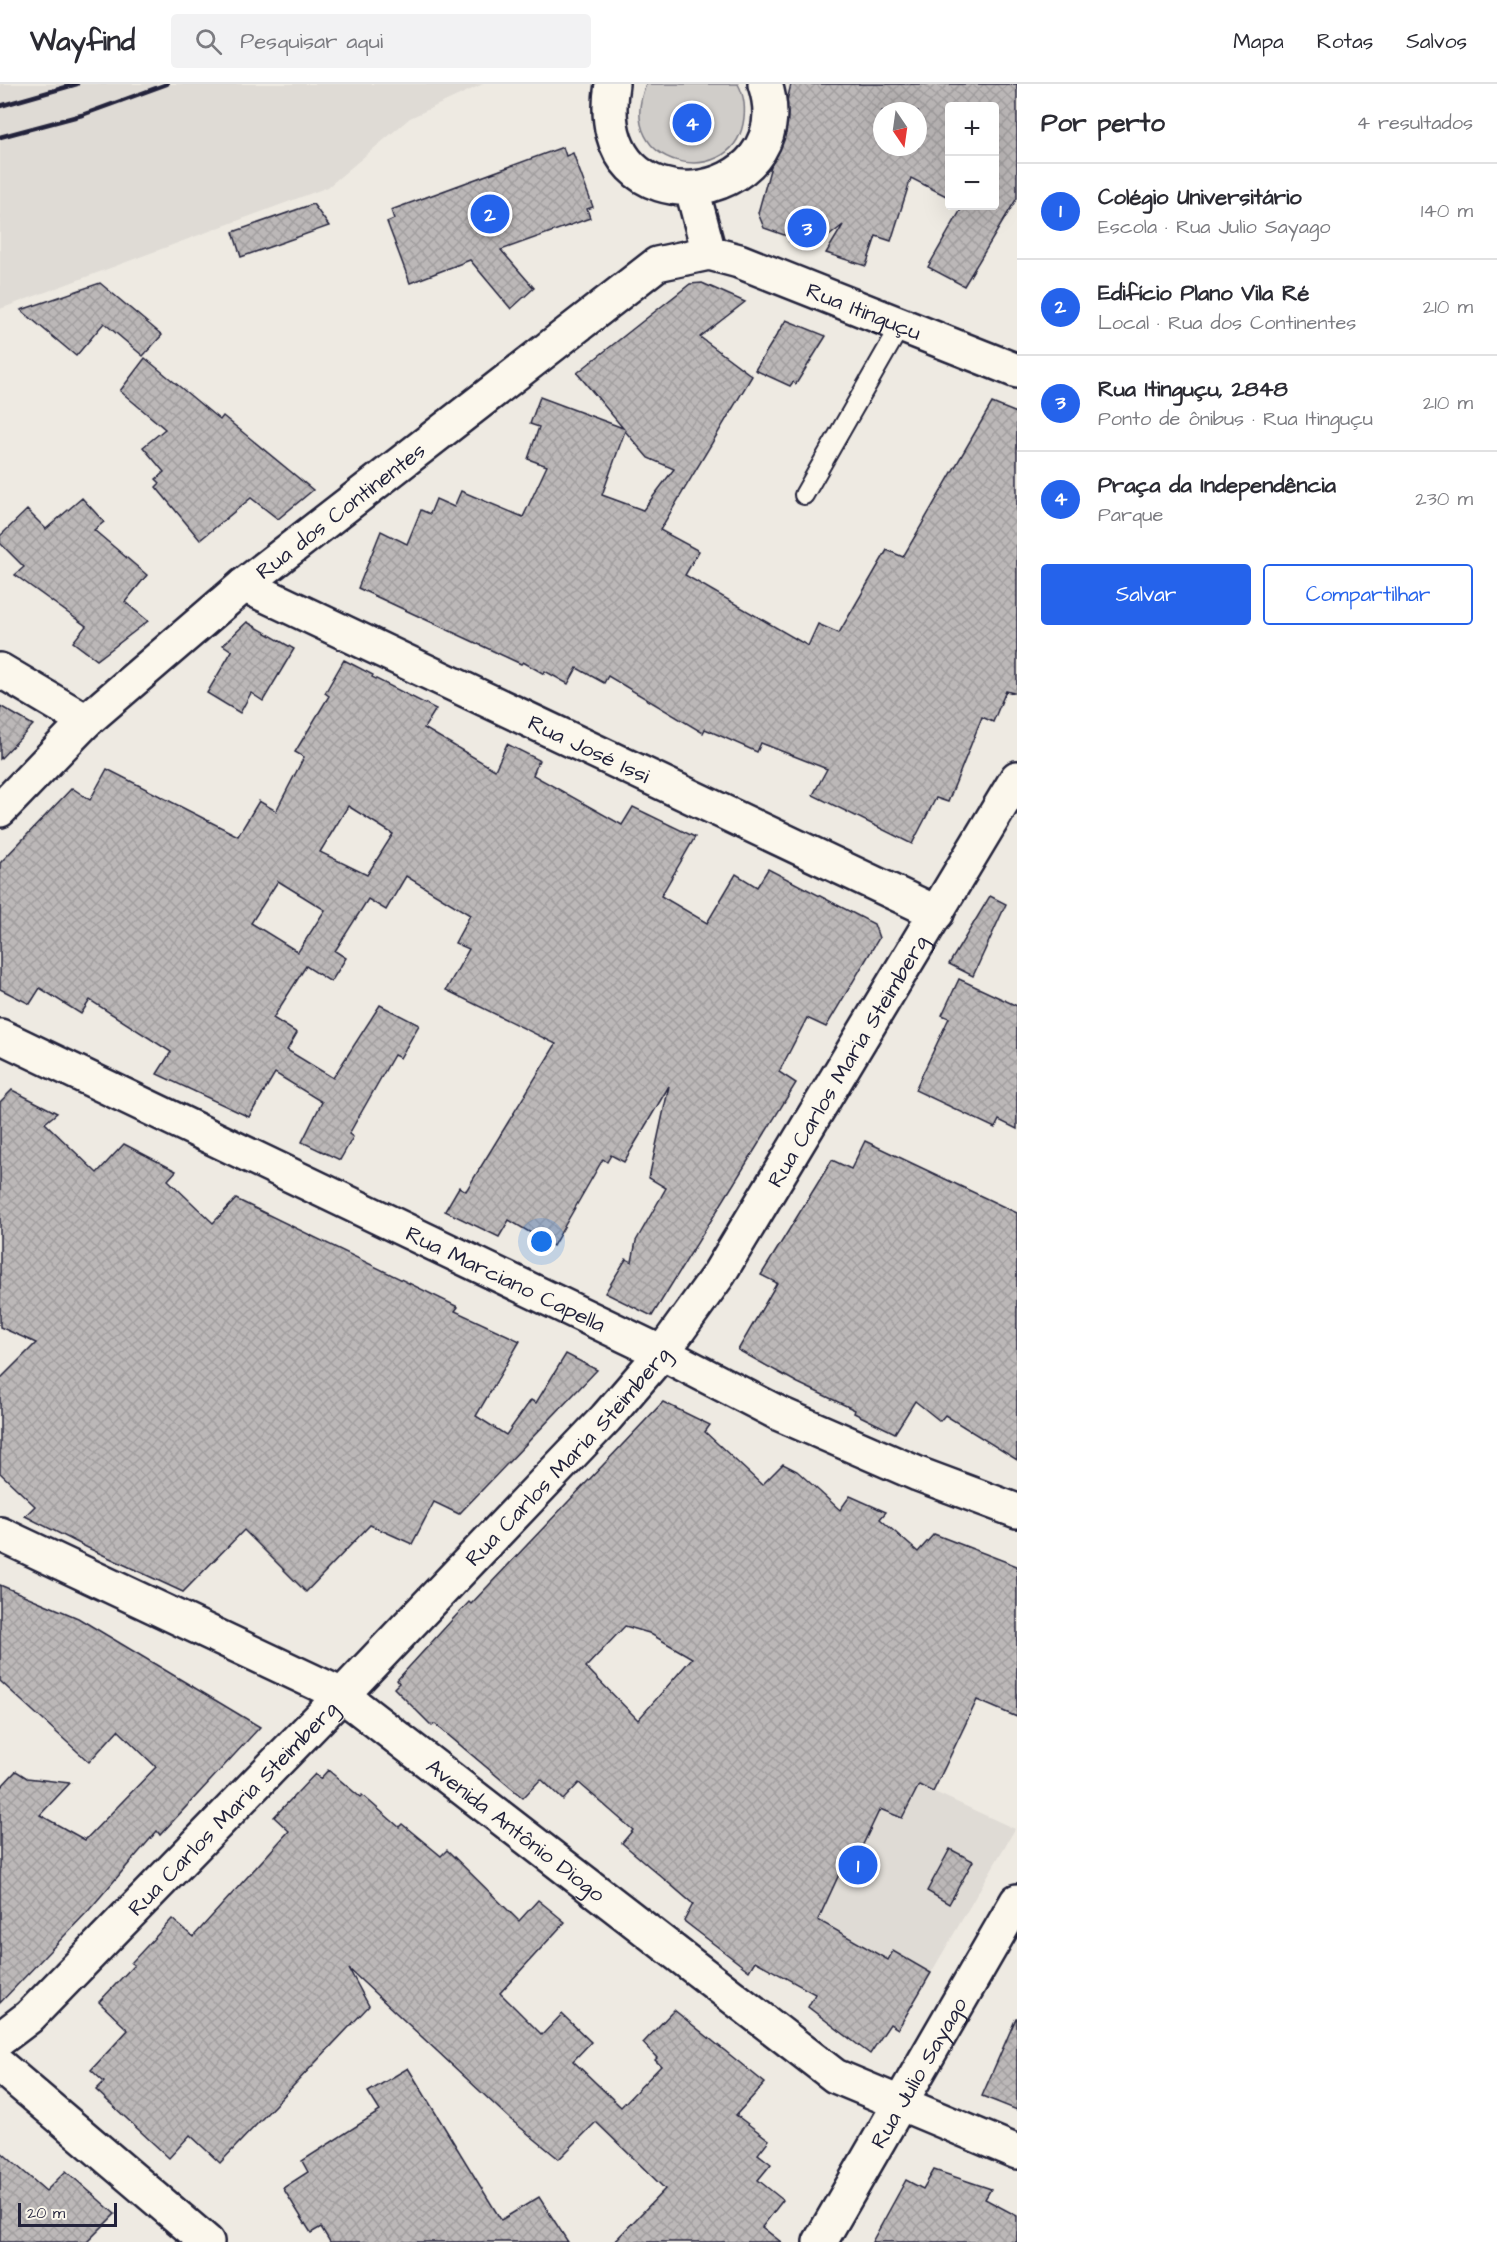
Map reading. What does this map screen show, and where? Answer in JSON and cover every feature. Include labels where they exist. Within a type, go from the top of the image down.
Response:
[{"type":"street","points":[[612,84],[608,109],[612,135],[624,158],[644,176],[668,187],[692,189],[720,184],[743,169],[759,148],[769,123],[769,96],[765,84]]},
{"type":"street","points":[[692,189],[709,253]]},
{"type":"street","name":"Rua Itinguçu","points":[[709,253],[784,277],[1017,371]]},
{"type":"street","name":"Rua dos Continentes","points":[[0,810],[86,720],[244,585],[657,264],[709,253]]},
{"type":"street","name":"Rua José Issi","points":[[244,585],[937,913]]},
{"type":"street","points":[[0,670],[86,720]]},
{"type":"street","name":"Rua Carlos Maria Steimberg","points":[[0,2038],[29,2017],[342,1695],[606,1418],[662,1353],[718,1274],[1017,778]]},
{"type":"street","name":"Rua Marciano Capella","points":[[0,1036],[662,1353],[780,1414],[918,1474],[1017,1511]]},
{"type":"street","name":"Avenida Antônio Diogo","points":[[0,1534],[342,1695],[835,2076],[1017,2152]]},
{"type":"street","name":"Rua Julio Sayago","points":[[820,2242],[1017,1901]]},
{"type":"street","points":[[0,2066],[207,2242]]},
{"type":"lane","points":[[804,495],[901,325]]},
{"type":"shaded area","points":[[0,84],[483,84],[410,118],[328,187],[0,309]]},
{"type":"shaded area","points":[[646,84],[738,84],[743,98],[744,113],[743,124],[734,145],[718,158],[698,163],[677,161],[658,151],[645,135],[640,113]]},
{"type":"shaded area","points":[[774,1718],[1015,1829],[931,1973],[893,1951],[888,1960],[755,1885]]},
{"type":"building","points":[[791,84],[1017,84],[1017,198],[964,286],[928,267],[961,210],[999,210],[999,102],[945,102],[945,195],[911,178],[891,241],[876,236],[866,266],[826,253],[843,225],[811,250],[789,241],[790,237],[764,228],[758,213],[771,166],[786,133],[786,105]]},
{"type":"building","points":[[563,147],[566,156],[573,153],[593,207],[587,209],[590,218],[501,250],[534,288],[511,309],[470,260],[410,283],[387,222],[394,219],[391,210]]},
{"type":"building","points":[[313,204],[329,226],[241,257],[233,232]]},
{"type":"building","points":[[100,283],[162,335],[143,356],[104,323],[76,356],[21,310]]},
{"type":"building","points":[[702,283],[745,302],[700,337],[752,376],[660,530],[699,551],[685,575],[808,646],[818,624],[839,633],[887,550],[903,557],[992,403],[1017,413],[1017,694],[1006,691],[993,722],[982,717],[948,802],[936,798],[912,844],[813,795],[827,769],[761,743],[757,752],[705,729],[703,733],[608,676],[604,683],[577,668],[568,684],[545,671],[544,674],[523,662],[521,664],[358,588],[381,531],[407,544],[421,510],[430,514],[436,499],[454,507],[461,491],[523,517],[547,466],[528,459],[539,427],[530,424],[540,397],[623,428],[577,373],[690,284]],"holes":[[[625,431],[648,458],[674,469],[643,510],[602,495]]]},
{"type":"building","points":[[786,320],[826,336],[796,384],[793,382],[790,386],[755,370]]},
{"type":"building","points":[[145,358],[220,420],[223,416],[313,490],[278,519],[251,498],[200,540],[156,487],[160,483],[156,479],[164,472],[143,447],[165,429],[120,391]]},
{"type":"building","points":[[82,498],[104,522],[94,530],[147,575],[125,602],[148,621],[97,660],[73,642],[86,626],[15,575],[24,567],[0,543],[0,536],[27,510],[46,529]]},
{"type":"building","points":[[247,622],[294,649],[263,701],[251,693],[240,713],[207,693],[232,651],[223,645]]},
{"type":"building","points":[[344,660],[373,675],[372,677],[436,709],[424,728],[495,770],[507,744],[539,760],[533,775],[622,825],[633,807],[695,837],[661,896],[707,923],[736,874],[757,887],[768,869],[874,924],[879,938],[826,1027],[807,1018],[779,1072],[796,1083],[652,1316],[605,1293],[626,1259],[632,1262],[636,1241],[666,1188],[649,1178],[669,1086],[624,1162],[611,1155],[607,1162],[603,1159],[553,1246],[509,1220],[499,1237],[445,1211],[459,1187],[466,1191],[556,1044],[446,990],[469,949],[455,943],[470,915],[406,876],[386,910],[368,899],[335,951],[346,958],[331,982],[306,966],[273,1018],[297,1033],[287,1050],[333,1078],[380,1005],[419,1025],[400,1058],[394,1055],[349,1134],[353,1137],[340,1160],[302,1142],[322,1102],[275,1073],[249,1117],[157,1074],[171,1052],[90,1000],[81,1014],[40,988],[30,1004],[0,989],[0,863],[72,788],[90,800],[107,769],[238,836],[259,801],[276,811],[304,757],[295,752],[329,696],[325,693]],"holes":[[[348,806],[393,834],[367,875],[320,852]],[[278,881],[325,910],[298,952],[251,923]]]},
{"type":"building","points":[[0,706],[33,725],[0,759]]},
{"type":"building","points":[[990,896],[1006,904],[973,976],[949,964]]},
{"type":"building","points":[[959,979],[1017,1006],[1017,1129],[999,1120],[995,1128],[915,1090],[949,1018],[942,1015]]},
{"type":"building","points":[[12,1090],[57,1113],[45,1123],[97,1173],[124,1144],[176,1171],[168,1180],[213,1223],[236,1199],[458,1307],[455,1311],[520,1341],[476,1416],[506,1435],[531,1400],[536,1403],[566,1354],[597,1370],[459,1514],[434,1502],[412,1544],[370,1525],[306,1592],[244,1530],[183,1592],[86,1547],[25,1516],[35,1506],[0,1473],[0,1379],[36,1343],[0,1327],[0,1102]]},
{"type":"building","points":[[865,1141],[1017,1213],[1017,1460],[945,1415],[940,1421],[915,1401],[895,1433],[738,1350],[777,1283],[761,1275],[832,1160],[851,1169]]},
{"type":"building","points":[[663,1402],[710,1425],[705,1432],[762,1485],[783,1464],[797,1471],[840,1510],[850,1496],[886,1512],[880,1519],[918,1552],[934,1534],[1017,1566],[1017,1717],[977,1700],[933,1792],[919,1785],[902,1818],[880,1809],[856,1859],[848,1855],[818,1920],[888,1960],[893,1951],[931,1973],[898,2029],[890,2024],[870,2054],[808,2007],[815,1994],[755,1961],[749,1971],[684,1921],[693,1904],[622,1843],[633,1830],[579,1783],[563,1800],[541,1779],[523,1798],[435,1724],[432,1726],[394,1688],[399,1683],[397,1680],[452,1620],[469,1602],[471,1604]],"holes":[[[625,1626],[649,1633],[692,1658],[638,1720],[586,1667]]]},
{"type":"building","points":[[0,1585],[78,1618],[260,1727],[160,1835],[157,1831],[89,1910],[0,2003],[0,1788],[16,1771],[27,1778],[70,1783],[40,1815],[85,1840],[156,1767],[118,1730],[89,1762],[0,1681]]},
{"type":"building","points":[[328,1770],[399,1827],[402,1824],[441,1856],[447,1850],[519,1921],[538,1900],[565,1922],[500,1993],[542,2035],[562,2014],[591,2042],[573,2061],[621,2107],[661,2066],[643,2043],[674,2010],[765,2083],[736,2115],[769,2140],[758,2154],[771,2164],[758,2180],[783,2200],[762,2227],[781,2242],[614,2242],[665,2189],[596,2122],[559,2159],[510,2119],[349,1969],[369,2006],[220,2163],[190,2135],[169,2158],[96,2090],[104,2082],[91,2070],[128,2030],[99,2002],[134,1965],[131,1963],[172,1919],[193,1937],[289,1831],[274,1817],[315,1774],[320,1779]]},
{"type":"building","points":[[950,1849],[973,1861],[949,1904],[927,1891]]},
{"type":"building","points":[[1017,2018],[1017,2110],[982,2096]]},
{"type":"building","points":[[408,2068],[501,2220],[539,2197],[568,2242],[330,2242],[321,2227],[311,2233],[283,2188],[308,2172],[302,2161],[380,2111],[368,2092]]},
{"type":"building","points":[[0,2151],[46,2191],[66,2171],[115,2214],[87,2242],[0,2242]]},
{"type":"building","points":[[934,2170],[991,2189],[985,2199],[1017,2216],[1017,2242],[872,2242],[906,2180],[923,2189]]},
{"type":"railway","points":[[0,106],[77,84]]},
{"type":"railway","points":[[0,137],[82,115],[167,84]]},
{"type":"place","name":"Praça da Independência","points":[[692,123]]},
{"type":"place","name":"Edifício Plano Vila Ré","points":[[490,214]]},
{"type":"place","name":"Rua Itinguçu, 2848","points":[[807,228]]},
{"type":"place","name":"Colégio Universitário","points":[[858,1865]]}]
